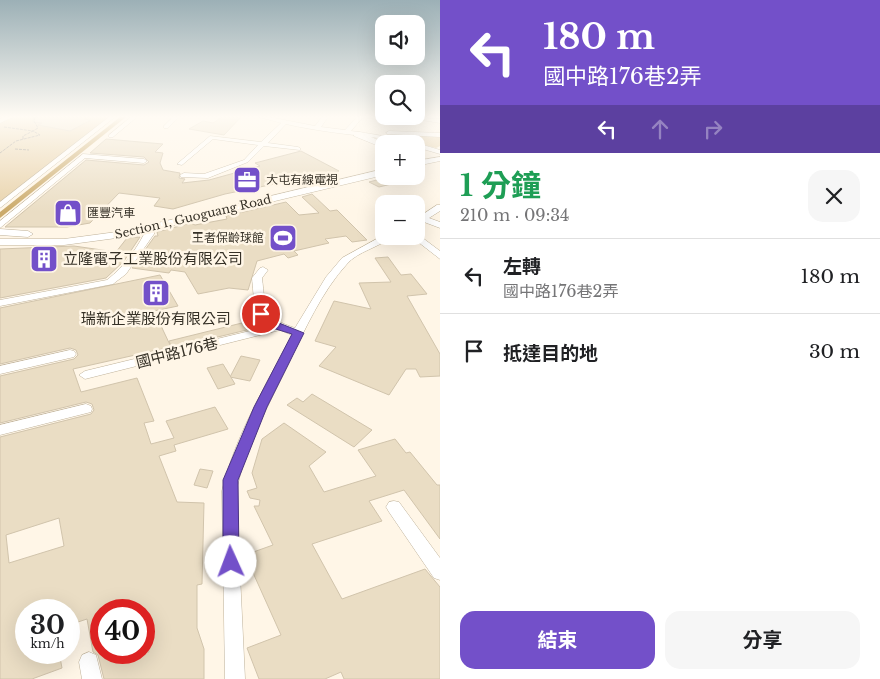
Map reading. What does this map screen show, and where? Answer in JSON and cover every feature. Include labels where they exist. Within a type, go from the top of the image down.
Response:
[{"type":"main road","points":[[425,155],[440,152]]},
{"type":"main road","points":[[425,163],[440,160]]},
{"type":"main road","name":"Section 1, Guoguang Road","points":[[0,242],[74,241],[152,228],[375,168]]},
{"type":"main road","name":"Section 1, Guoguang Road","points":[[0,232],[69,233],[124,226],[375,168]]},
{"type":"street","points":[[0,206],[72,149]]},
{"type":"street","points":[[180,164],[199,149]]},
{"type":"street","points":[[184,175],[197,178],[205,176],[246,161],[258,149]]},
{"type":"street","points":[[0,225],[83,156],[144,161]]},
{"type":"street","points":[[20,190],[39,192]]},
{"type":"street","points":[[425,218],[440,207]]},
{"type":"street","points":[[425,222],[440,224]]},
{"type":"street","points":[[0,303],[110,282],[119,278],[150,234],[152,228]]},
{"type":"street","points":[[235,679],[230,480],[261,407],[298,333],[336,269],[351,256],[375,243]]},
{"type":"street","points":[[425,244],[440,256]]},
{"type":"street","points":[[263,270],[257,278],[261,314],[270,324],[281,328]]},
{"type":"street","name":"國中路176巷","points":[[85,375],[281,328],[298,333]]},
{"type":"street","points":[[0,370],[70,354]]},
{"type":"street","points":[[0,430],[86,409]]},
{"type":"street","points":[[394,507],[440,572]]},
{"type":"path","points":[[14,149],[28,150]]},
{"type":"shaded area","points":[[0,149],[69,149],[0,203]]},
{"type":"building","points":[[95,149],[158,149],[155,152],[163,153],[160,163],[163,170],[180,173],[179,178],[185,179],[182,183],[209,180],[260,166],[255,163],[301,151],[339,171],[225,194],[173,209],[154,206],[160,198],[119,193],[90,223],[67,227],[5,227],[86,160],[144,165],[149,162],[144,157],[90,153]]},
{"type":"building","points":[[312,194],[330,211],[337,210],[367,240],[352,242],[346,236],[325,239],[329,243],[294,251],[298,255],[288,258],[284,254],[257,261],[248,290],[229,288],[198,294],[185,272],[171,270],[169,273],[132,268],[155,236],[158,236],[157,232],[191,223],[195,225],[227,219],[226,216],[286,202],[299,215],[319,213],[302,197]]},
{"type":"building","points":[[140,237],[124,261],[106,278],[0,298],[0,249],[74,246],[116,252],[127,238]]},
{"type":"building","points":[[388,257],[401,275],[411,274],[427,294],[407,296],[440,354],[440,376],[420,377],[416,369],[406,369],[389,395],[319,366],[336,347],[315,341],[334,301],[371,309],[359,283],[391,282],[375,258]]},
{"type":"building","points":[[160,275],[178,306],[154,311],[171,347],[73,369],[81,392],[137,378],[154,421],[144,423],[151,444],[174,438],[166,421],[215,407],[228,429],[174,445],[176,451],[159,456],[177,502],[204,503],[202,584],[197,585],[197,628],[204,649],[204,679],[104,679],[100,664],[155,664],[155,599],[90,599],[90,636],[87,619],[80,621],[80,599],[15,599],[15,664],[61,664],[62,668],[32,679],[0,679],[0,437],[91,414],[94,410],[92,404],[86,402],[0,423],[0,376],[74,359],[78,355],[76,350],[70,348],[0,364],[0,308]],"holes":[[[59,518],[64,546],[9,563],[6,535]]]},
{"type":"building","points":[[250,321],[255,328],[172,348],[169,341]]},
{"type":"building","points":[[241,356],[260,360],[250,381],[230,377]]},
{"type":"building","points":[[223,364],[235,384],[218,389],[207,368]]},
{"type":"building","points":[[312,394],[372,430],[354,447],[287,405],[297,398],[303,402]]},
{"type":"building","points":[[284,423],[326,452],[309,466],[324,492],[376,476],[358,450],[395,439],[406,453],[410,452],[437,485],[440,485],[440,539],[404,490],[369,501],[382,521],[312,544],[342,599],[425,569],[440,587],[440,679],[344,679],[341,672],[325,679],[259,679],[247,648],[281,635],[245,555],[273,545],[254,506],[259,506],[260,500],[250,498],[247,491],[257,488],[252,473],[262,439]]},
{"type":"building","points":[[200,469],[213,471],[207,488],[194,485]]},
{"type":"waterway","points":[[0,216],[84,149]]},
{"type":"place","name":"大屯有線電視","points":[[247,180]]},
{"type":"place","name":"匯豐汽車","points":[[68,213]]},
{"type":"place","name":"王者保齡球館","points":[[283,238]]},
{"type":"place","name":"立隆電子工業股份有限公司","points":[[44,259]]},
{"type":"place","name":"瑞新企業股份有限公司","points":[[156,293]]},
{"type":"route","points":[[231,562],[230,480],[261,407],[298,333],[270,324],[261,314]]}]
